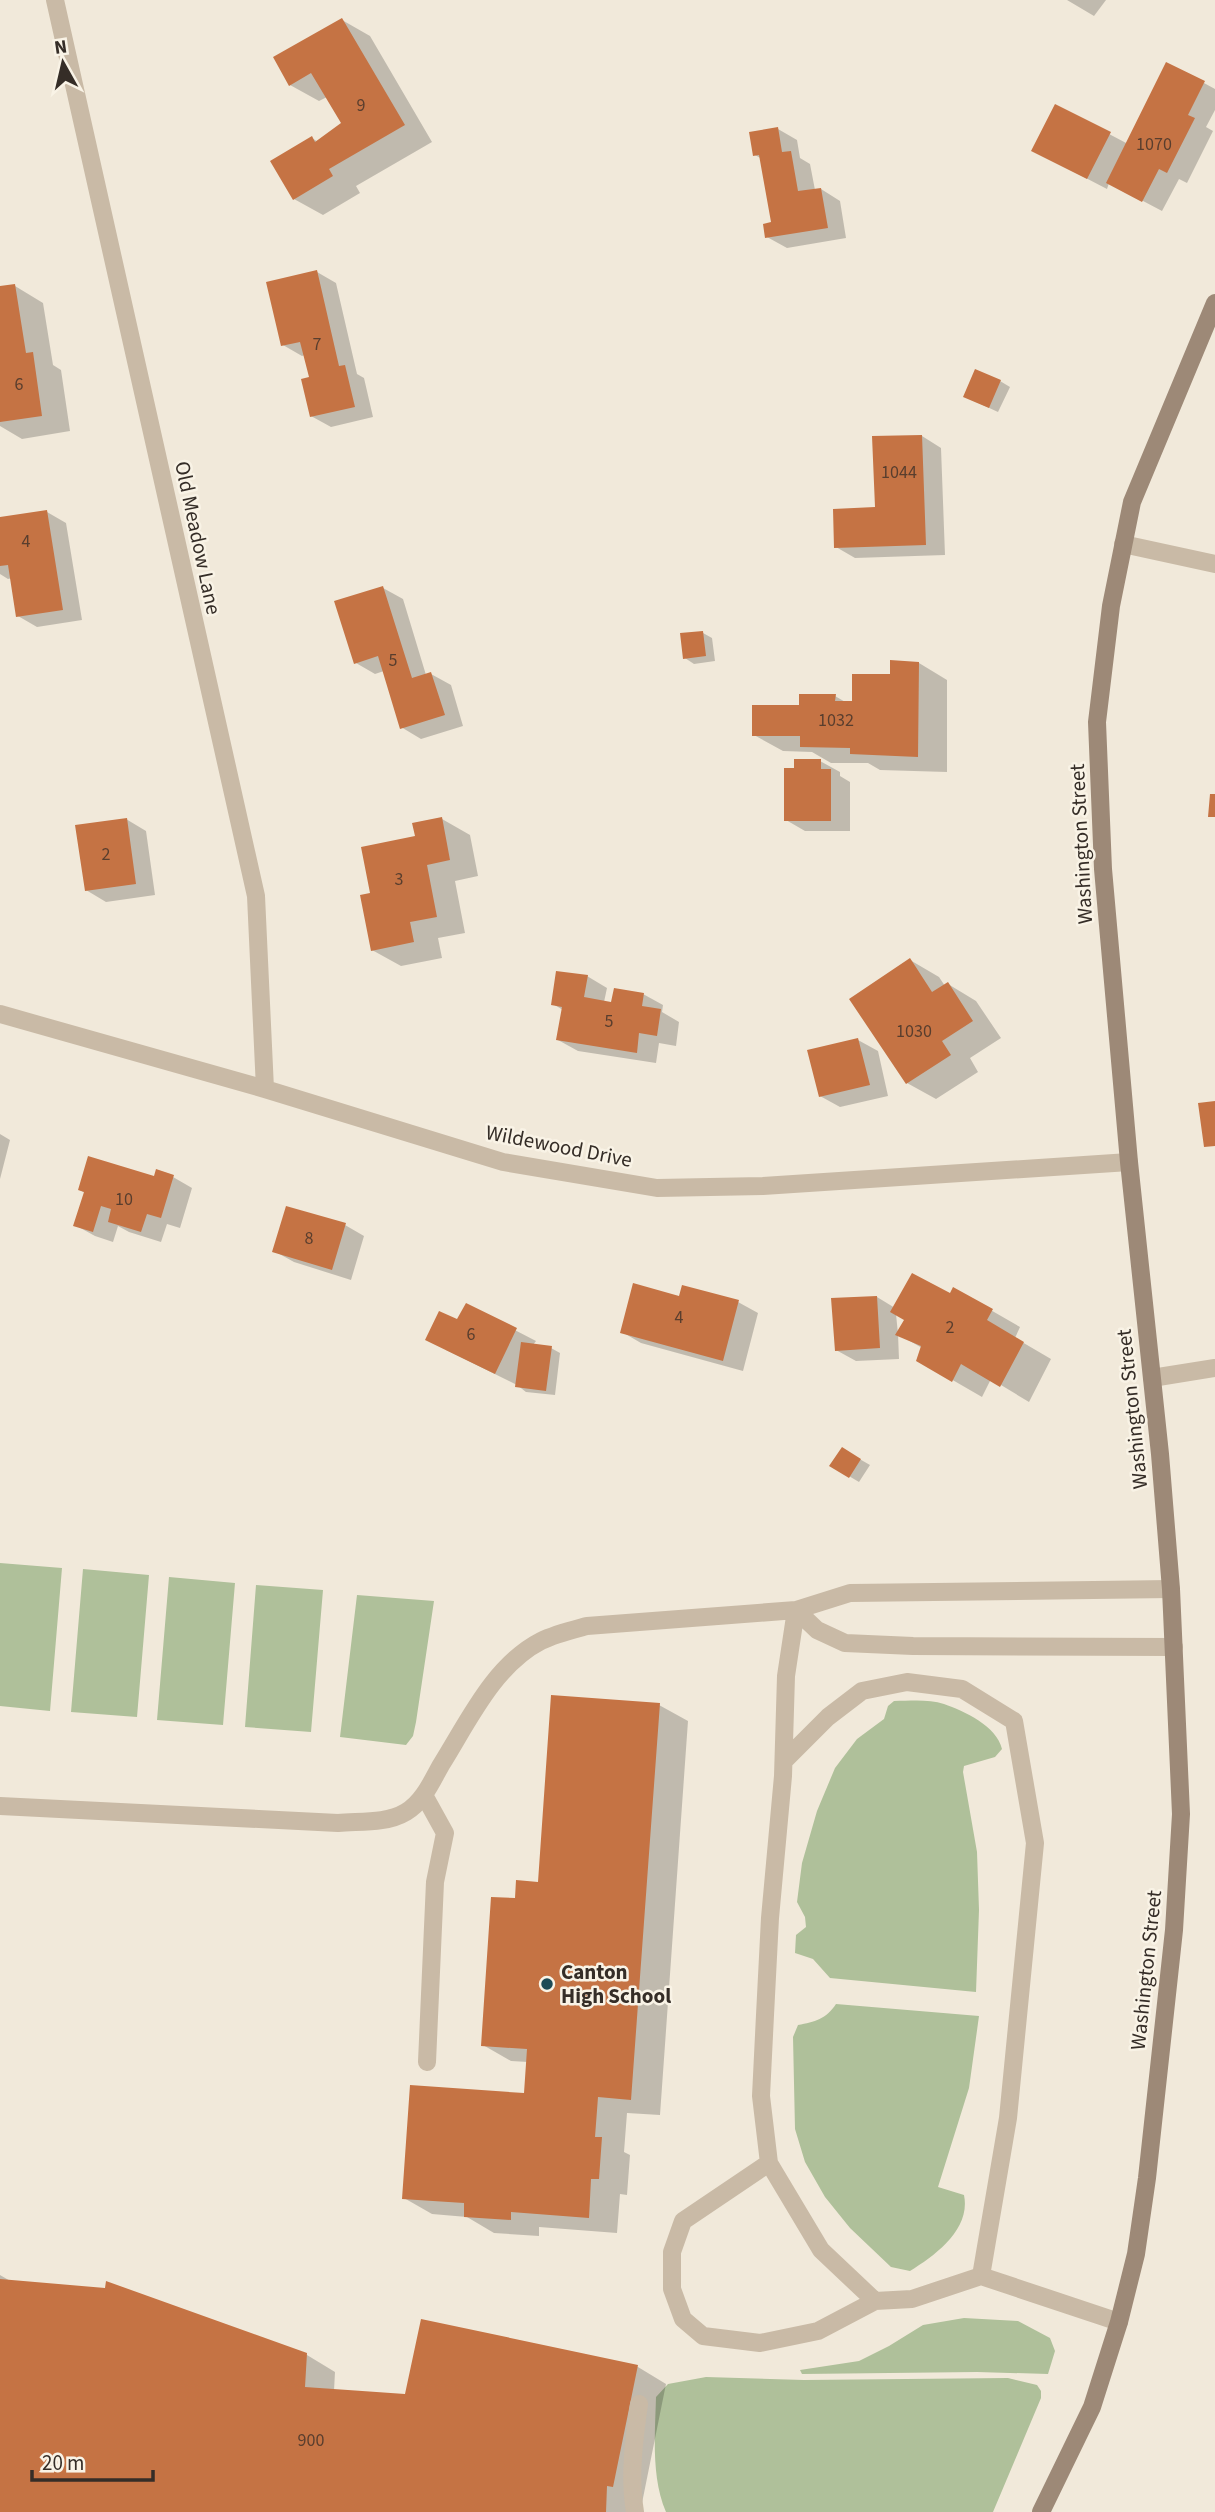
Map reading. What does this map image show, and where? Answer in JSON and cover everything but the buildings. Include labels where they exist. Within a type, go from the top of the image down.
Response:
[{"type":"main road","name":"Washington Street","points":[[1041,2512],[1092,2407],[1119,2322],[1136,2255],[1174,1930],[1181,1814],[1171,1589],[1103,869],[1097,722],[1111,606],[1132,502],[1215,303]]},
{"type":"street","name":"Old Meadow Lane","points":[[55,0],[256,896],[265,1090]]},
{"type":"street","points":[[1124,544],[1215,564]]},
{"type":"street","name":"Wildewood Drive","points":[[0,1014],[503,1162],[657,1188],[763,1186],[1129,1162]]},
{"type":"street","points":[[1152,1378],[1215,1368]]},
{"type":"street","points":[[0,1806],[338,1823],[390,1819],[408,1811],[424,1795],[475,1709],[505,1668],[540,1642],[587,1626],[796,1611],[850,1593],[1171,1589]]},
{"type":"street","points":[[796,1611],[817,1630],[845,1643],[913,1646],[1174,1647]]},
{"type":"street","points":[[796,1611],[786,1676],[784,1762],[770,1918],[761,2096],[769,2163],[821,2250],[875,2301]]},
{"type":"street","points":[[784,1762],[828,1717],[862,1691],[907,1682],[962,1689],[1014,1721],[1035,1843],[1008,2118],[981,2276]]},
{"type":"street","points":[[424,1795],[444,1833],[435,1882],[427,2062]]},
{"type":"street","points":[[769,2163],[683,2221],[671,2252],[672,2289],[682,2319],[703,2336],[760,2343],[818,2331],[875,2301],[912,2299],[981,2276],[1119,2322]]},
{"type":"street","points":[[635,2512],[632,2493],[633,2448],[639,2404]]},
{"type":"green space","points":[[0,1563],[62,1568],[50,1711],[0,1706]]},
{"type":"green space","points":[[83,1569],[149,1575],[137,1717],[71,1712]]},
{"type":"green space","points":[[169,1577],[235,1583],[223,1725],[157,1720]]},
{"type":"green space","points":[[256,1585],[323,1590],[311,1732],[245,1727]]},
{"type":"green space","points":[[357,1595],[434,1601],[416,1722],[413,1736],[406,1745],[340,1737]]},
{"type":"green space","points":[[894,1701],[932,1701],[961,1711],[987,1726],[1002,1749],[995,1757],[964,1766],[963,1772],[977,1852],[979,1910],[976,1992],[830,1978],[813,1959],[795,1953],[796,1935],[806,1927],[805,1917],[797,1902],[802,1863],[817,1811],[835,1768],[857,1739],[884,1719],[888,1706]]},
{"type":"green space","points":[[836,2004],[979,2016],[969,2088],[938,2187],[964,2195],[962,2219],[957,2230],[940,2249],[910,2271],[891,2267],[850,2228],[825,2197],[805,2162],[795,2129],[793,2037],[798,2025],[820,2019]]},
{"type":"green space","points":[[964,2318],[1018,2321],[1050,2338],[1055,2351],[1048,2374],[802,2374],[800,2370],[859,2361],[923,2325]]},
{"type":"green space","points":[[706,2377],[804,2380],[1008,2378],[1037,2385],[1041,2398],[993,2512],[666,2512],[656,2470],[656,2397],[668,2384]]},
{"type":"place","name":"Canton High School","points":[[547,1984]]}]
